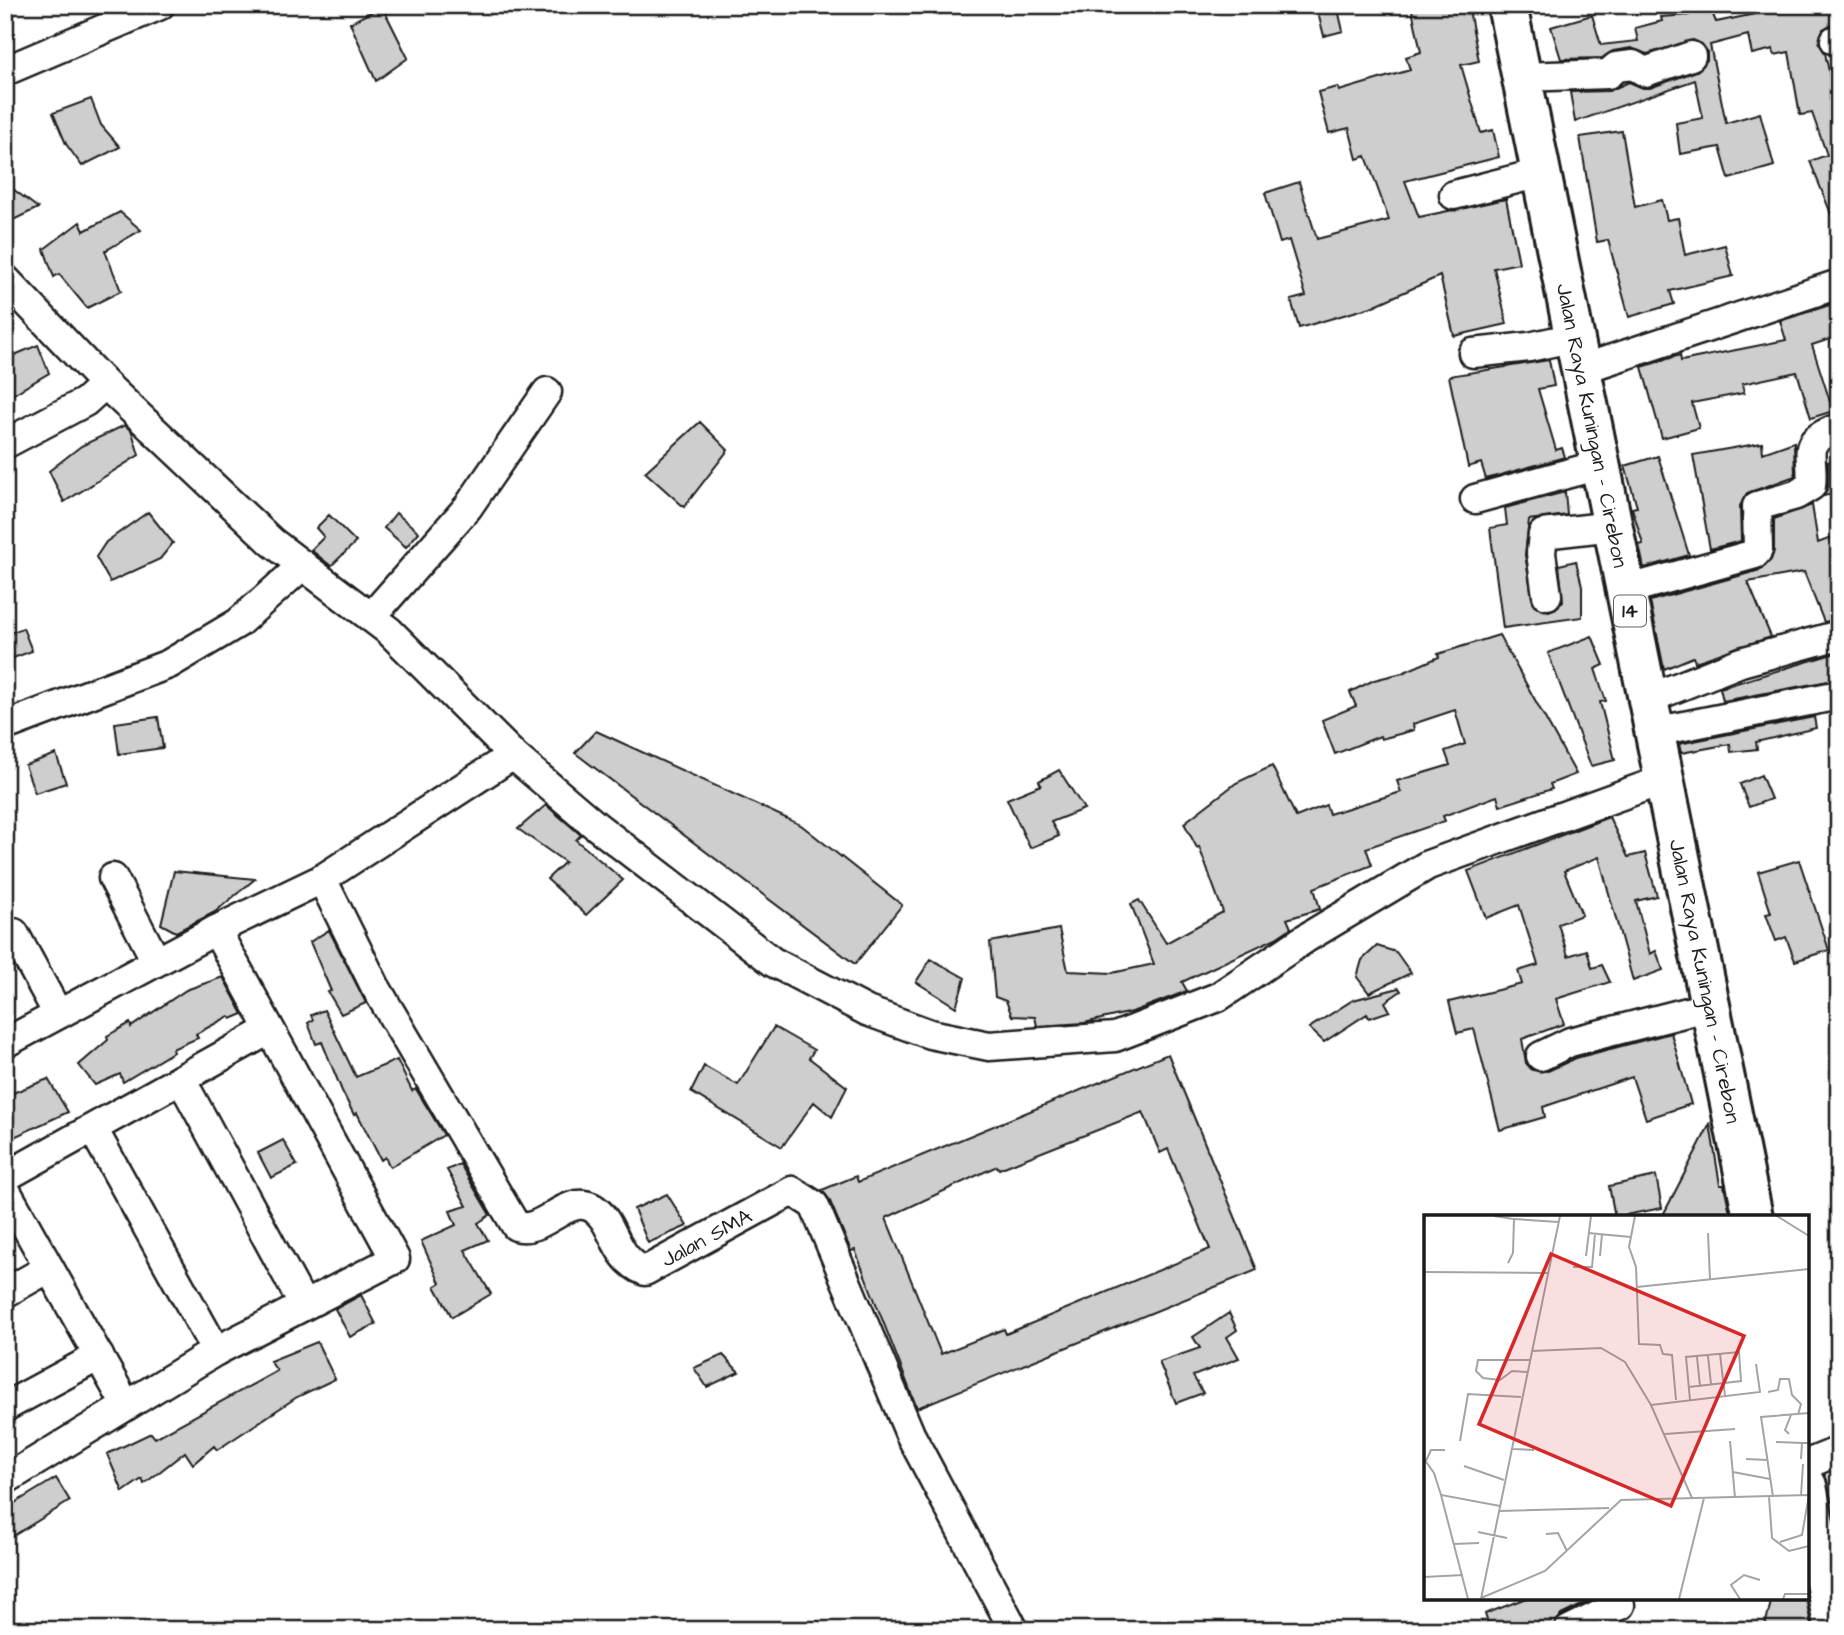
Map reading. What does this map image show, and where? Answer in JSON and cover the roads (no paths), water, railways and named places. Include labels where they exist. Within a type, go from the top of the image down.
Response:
[{"type":"highway","name":"Jalan Raya Kuningan - Cirebon","points":[[1507,5],[1662,780],[1753,1215]]},
{"type":"highway","points":[[1809,1497],[1834,1630]]},
{"type":"street","points":[[5,71],[160,5]]},
{"type":"street","points":[[1521,77],[1608,74],[1616,67],[1633,65],[1645,72],[1691,56]]},
{"type":"street","points":[[1454,195],[1540,173]]},
{"type":"street","points":[[5,279],[105,384],[271,542],[371,617],[513,755],[596,825],[773,962],[867,1011],[930,1034],[989,1046],[1115,1038],[1218,996],[1306,938],[1428,865],[1662,780]]},
{"type":"street","points":[[1473,354],[1529,347],[1578,353],[1839,284]]},
{"type":"street","points":[[5,444],[85,402],[105,384]]},
{"type":"street","points":[[371,617],[468,507],[547,392]]},
{"type":"street","points":[[1626,590],[1755,554],[1758,550],[1757,506],[1796,495],[1811,486],[1809,466],[1813,440],[1820,434],[1839,428]]},
{"type":"street","points":[[1475,499],[1599,465]]},
{"type":"street","points":[[1547,595],[1541,553],[1543,534],[1613,526]]},
{"type":"street","points":[[5,726],[169,664],[238,623],[303,565]]},
{"type":"street","points":[[1651,716],[1741,662],[1839,635]]},
{"type":"street","points":[[1651,716],[1839,695]]},
{"type":"street","points":[[5,1044],[156,961],[322,878],[513,755]]},
{"type":"street","points":[[113,878],[156,961]]},
{"type":"street","name":"Jalan SMA","points":[[322,878],[375,986],[516,1226],[534,1227],[578,1205],[591,1207],[601,1216],[627,1261],[645,1271],[792,1191],[814,1205],[910,1434],[1014,1630]]},
{"type":"street","points":[[5,1480],[216,1351],[395,1259],[216,930]]},
{"type":"street","points":[[14,933],[58,1014]]},
{"type":"street","points":[[1541,1056],[1570,1042],[1711,1006]]},
{"type":"street","points":[[5,1177],[270,1030]]},
{"type":"street","points":[[181,1079],[303,1304]]},
{"type":"street","points":[[93,1129],[216,1351]]},
{"type":"street","points":[[5,1189],[126,1405]]},
{"type":"street","points":[[5,1293],[49,1268]]},
{"type":"street","points":[[5,1407],[99,1356]]},
{"type":"street","points":[[1809,1463],[1839,1451]]},
{"type":"street","points":[[1569,1630],[1620,1605]]}]
